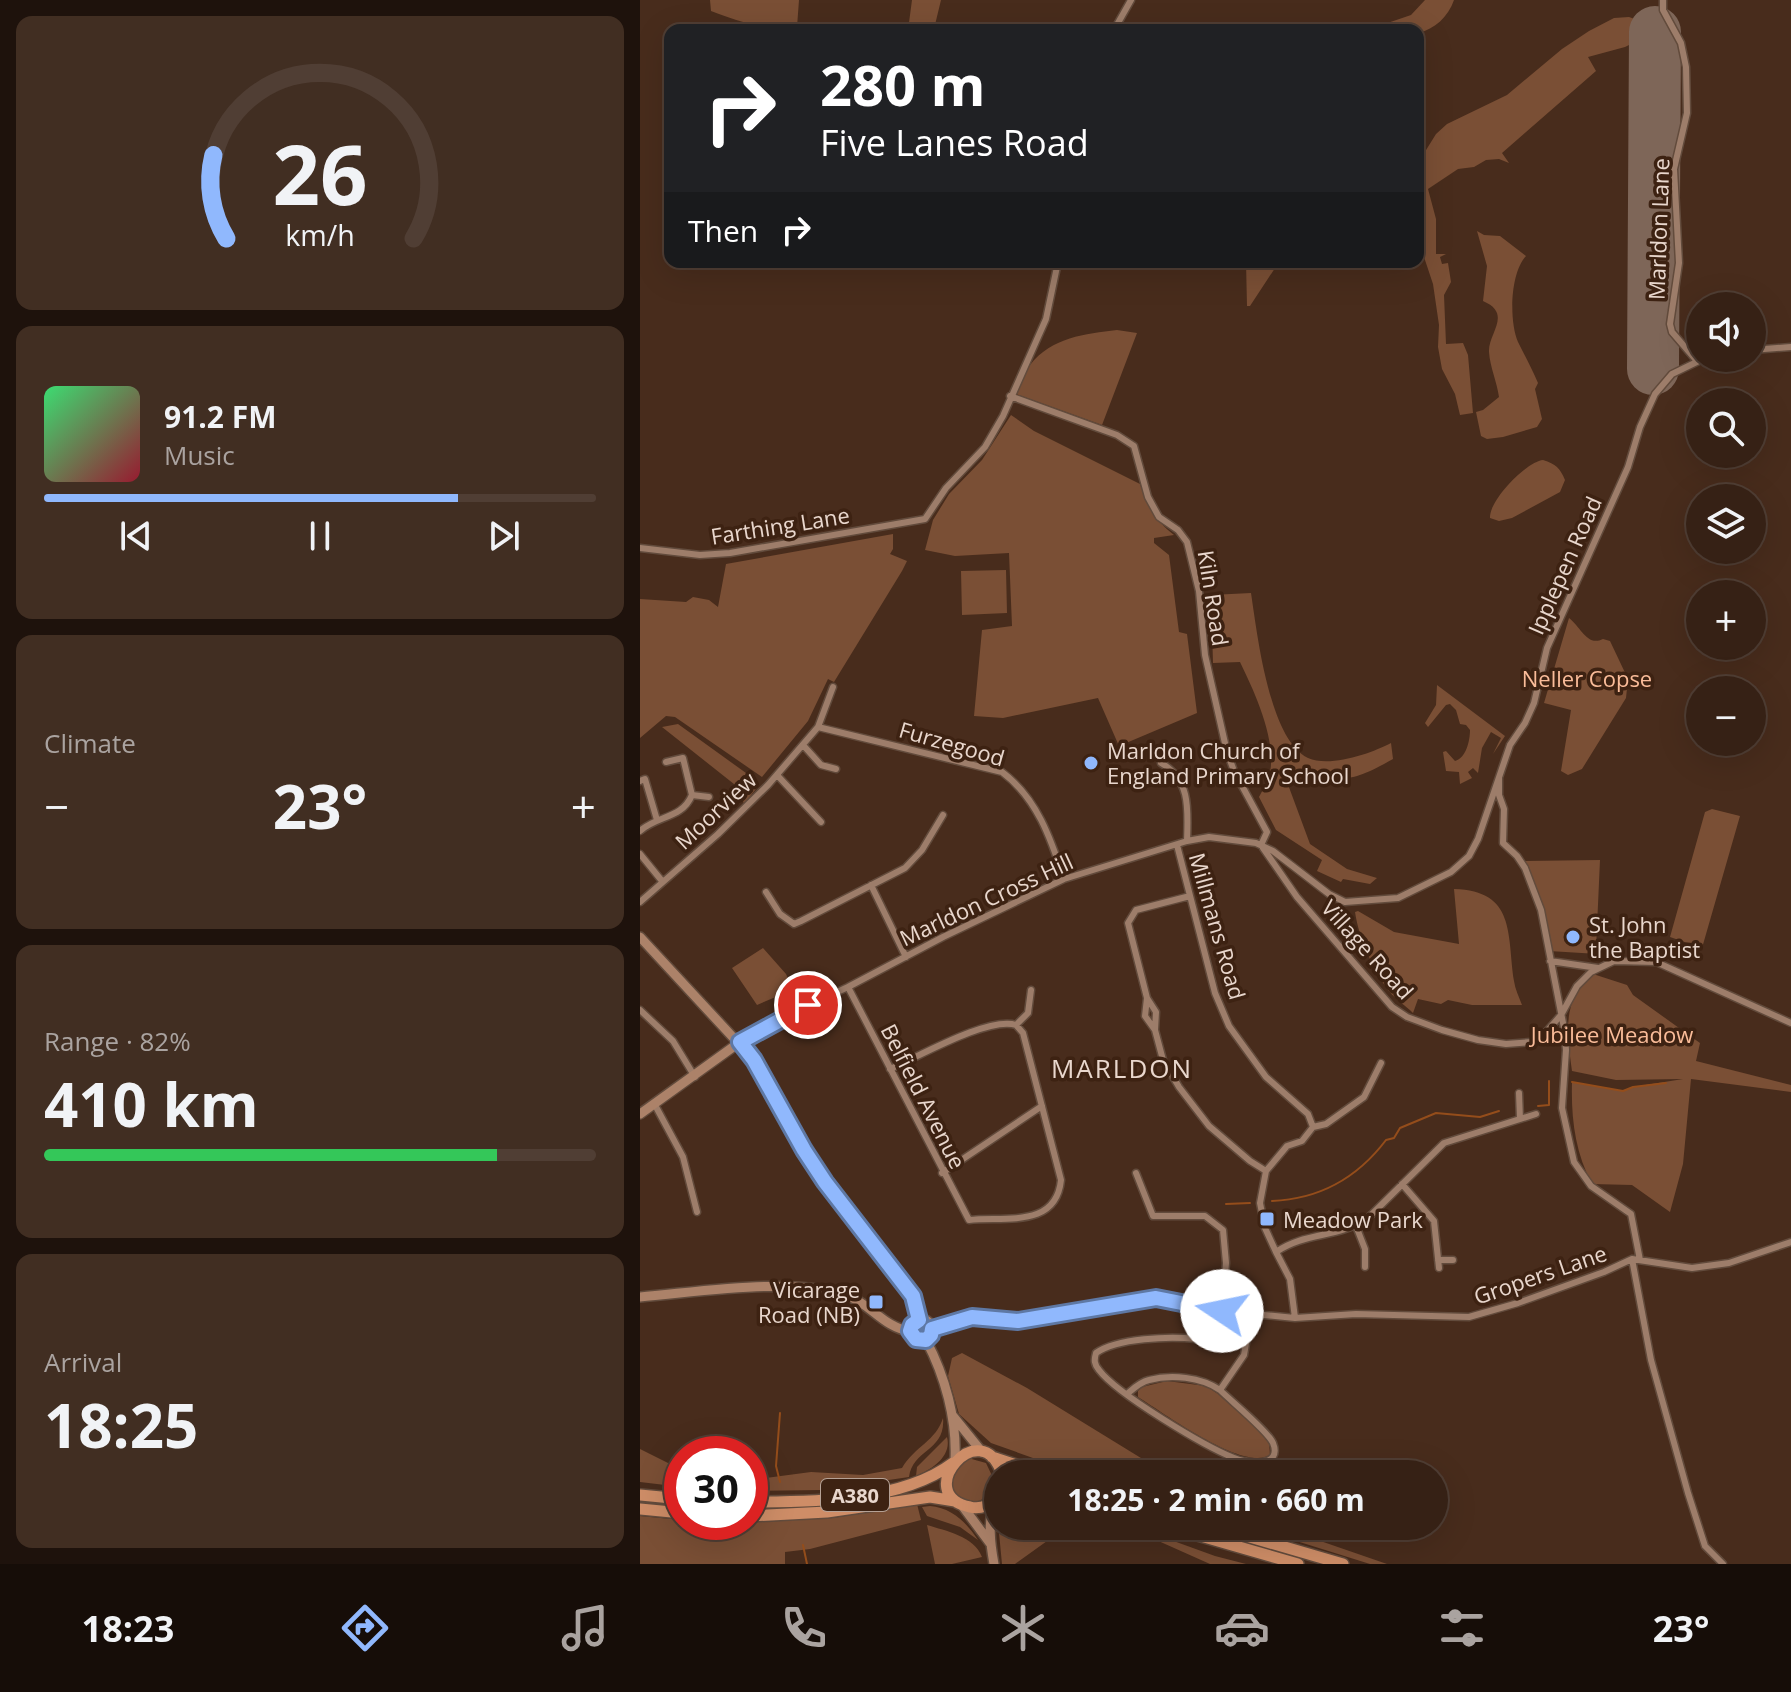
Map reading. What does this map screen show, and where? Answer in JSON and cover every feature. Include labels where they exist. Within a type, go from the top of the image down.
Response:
[{"type":"highway","points":[[984,1504],[977,1508],[958,1502],[948,1489],[947,1481],[954,1461],[966,1453],[985,1454],[1002,1460]]},
{"type":"highway","points":[[985,1454],[993,1460]]},
{"type":"highway","name":"A380","points":[[768,1501],[816,1500],[895,1490],[928,1480],[954,1461]]},
{"type":"highway","points":[[640,1495],[664,1497]]},
{"type":"highway","name":"A380","points":[[768,1515],[827,1512],[930,1497],[958,1502]]},
{"type":"highway","points":[[640,1509],[664,1511]]},
{"type":"highway","points":[[1215,1540],[1298,1564]]},
{"type":"highway","points":[[1260,1540],[1343,1564]]},
{"type":"street","points":[[1117,24],[1131,0]]},
{"type":"street","name":"Marldon Lane","points":[[1663,0],[1663,10],[1681,43],[1686,67],[1687,113],[1674,169],[1679,263],[1670,324],[1672,332],[1686,348]]},
{"type":"street","points":[[1010,396],[1046,319],[1057,268]]},
{"type":"street","points":[[1766,349],[1791,347]]},
{"type":"street","name":"Ipplepen Road","points":[[1261,845],[1345,902],[1398,898],[1451,872],[1469,856],[1478,839],[1510,745],[1534,703],[1547,648],[1628,467],[1640,427],[1655,394],[1672,374],[1686,366]]},
{"type":"street","name":"Farthing Lane","points":[[640,548],[700,555],[730,553],[925,519],[946,488],[985,447],[1003,416],[1010,396]]},
{"type":"street","name":"Kiln Road","points":[[1010,396],[1113,434],[1134,446],[1148,497],[1159,517],[1178,530],[1187,542],[1199,591],[1205,655],[1227,752],[1267,832],[1261,845]]},
{"type":"street","name":"Moorview","points":[[640,902],[718,834],[777,775],[818,727],[833,687]]},
{"type":"street","name":"Furzegood","points":[[818,727],[1002,772],[1019,786],[1044,823],[1064,879]]},
{"type":"street","points":[[803,745],[821,765],[836,769]]},
{"type":"street","points":[[640,831],[657,820],[683,810],[692,795],[683,758],[666,762]]},
{"type":"street","points":[[1161,763],[1173,770],[1181,780],[1186,805],[1187,841]]},
{"type":"street","points":[[1498,774],[1499,795],[1504,809],[1503,843],[1517,856],[1541,910],[1566,1050],[1562,1108],[1574,1162],[1601,1196],[1631,1214],[1640,1260]]},
{"type":"street","name":"Moorview","points":[[777,775],[821,822]]},
{"type":"street","points":[[640,781],[645,779],[657,820]]},
{"type":"street","points":[[692,795],[709,797]]},
{"type":"street","points":[[766,892],[780,914],[794,924],[905,868],[922,850],[943,815]]},
{"type":"street","name":"Marldon Cross Hill","points":[[740,1042],[794,1012],[1064,879],[1209,837],[1240,839],[1261,845]]},
{"type":"street","name":"Millmans Road","points":[[1177,845],[1215,993],[1229,1026],[1266,1077],[1308,1114],[1313,1127]]},
{"type":"street","name":"Village Road","points":[[1261,845],[1297,897],[1392,1007],[1407,1017],[1442,1030],[1506,1044],[1531,1042],[1547,1031],[1561,1015],[1577,986],[1598,968]]},
{"type":"street","points":[[640,854],[662,881]]},
{"type":"street","points":[[871,885],[906,957]]},
{"type":"street","points":[[1190,896],[1136,910],[1128,923],[1147,998],[1145,1016],[1155,1030],[1163,1060],[1192,1106],[1228,1144],[1266,1171]]},
{"type":"street","points":[[640,937],[754,1060],[825,1182],[913,1296],[919,1320]]},
{"type":"street","points":[[1550,961],[1598,968],[1618,961],[1656,962],[1791,1023]]},
{"type":"street","name":"Belfield Avenue","points":[[848,987],[969,1220],[1035,1216],[1043,1214],[1053,1203],[1061,1180],[1042,1106]]},
{"type":"street","points":[[1016,1025],[1028,1013],[1031,990]]},
{"type":"street","points":[[640,1010],[673,1041],[695,1077]]},
{"type":"street","points":[[890,1069],[1000,1022],[1016,1025],[1023,1033],[1042,1106],[942,1173]]},
{"type":"street","points":[[640,1114],[740,1042]]},
{"type":"street","points":[[1295,1318],[1290,1279],[1265,1228],[1260,1203],[1266,1171],[1287,1146],[1302,1141],[1313,1127],[1326,1124],[1364,1097],[1381,1063]]},
{"type":"street","points":[[1519,1093],[1520,1119]]},
{"type":"street","points":[[655,1105],[683,1157],[697,1212]]},
{"type":"street","points":[[1276,1252],[1291,1241],[1356,1226],[1444,1143],[1536,1114]]},
{"type":"street","points":[[1136,1173],[1153,1216],[1205,1216],[1223,1230],[1226,1263],[1222,1311]]},
{"type":"street","points":[[1402,1184],[1434,1221],[1439,1264],[1453,1260]]},
{"type":"street","points":[[1354,1259],[1365,1263],[1365,1249],[1356,1226]]},
{"type":"street","name":"Gropers Lane","points":[[1295,1318],[1356,1314],[1469,1317],[1590,1278],[1632,1259],[1692,1268],[1729,1263],[1791,1242]]},
{"type":"street","points":[[1632,1259],[1651,1360],[1688,1493],[1705,1546],[1723,1564]]},
{"type":"street","points":[[640,1297],[766,1288],[833,1292],[849,1296],[888,1324],[910,1331],[916,1339],[926,1340]]},
{"type":"street","points":[[932,1329],[972,1317],[1018,1321],[1156,1298],[1242,1314],[1320,1318]]},
{"type":"street","points":[[1220,1390],[1244,1355],[1251,1315]]},
{"type":"street","points":[[910,1331],[919,1320],[928,1322],[932,1329],[926,1340]]},
{"type":"street","points":[[1127,1394],[1148,1380],[1165,1378],[1194,1379],[1220,1390],[1273,1443],[1274,1453],[1269,1460],[1250,1463],[1235,1459],[1127,1394],[1099,1371],[1094,1359],[1104,1347],[1154,1339],[1196,1339]]},
{"type":"street","points":[[926,1340],[934,1355],[953,1416],[954,1461]]},
{"type":"street","points":[[953,1416],[985,1454]]},
{"type":"street","points":[[958,1502],[990,1543],[994,1564]]},
{"type":"green space","points":[[710,0],[799,0],[797,24],[751,24],[711,11]]},
{"type":"green space","points":[[912,0],[941,0],[935,24],[909,24]]},
{"type":"green space","points":[[1425,0],[1454,0],[1444,17],[1424,31],[1424,24],[1385,24],[1411,15]]},
{"type":"green space","points":[[1629,17],[1646,23],[1645,37],[1625,47],[1588,57],[1596,71],[1502,153],[1509,163],[1499,159],[1486,160],[1474,167],[1458,169],[1428,189],[1436,219],[1436,254],[1446,254],[1440,257],[1442,264],[1448,263],[1451,282],[1444,295],[1446,344],[1463,343],[1468,355],[1473,413],[1460,415],[1455,394],[1442,369],[1433,284],[1424,257],[1424,153],[1436,134],[1447,124],[1507,95],[1562,49],[1614,18]]},
{"type":"green space","points":[[1477,231],[1484,235],[1500,236],[1526,256],[1514,285],[1513,322],[1518,342],[1538,383],[1535,389],[1542,419],[1537,427],[1487,439],[1481,436],[1476,412],[1499,397],[1489,352],[1498,318],[1492,306],[1483,301],[1487,266]]},
{"type":"green space","points":[[1246,268],[1275,268],[1250,306],[1247,306]]},
{"type":"green space","points":[[1117,330],[1137,333],[1102,425],[1016,394],[1030,365],[1048,348],[1070,338]]},
{"type":"green space","points":[[1011,415],[1034,431],[1140,484],[1153,513],[1174,535],[1154,538],[1154,543],[1169,555],[1179,632],[1187,634],[1197,713],[1119,746],[1098,698],[1003,718],[974,716],[982,630],[1012,626],[1009,553],[955,556],[925,550],[933,520],[949,494],[982,460]]},
{"type":"green space","points":[[1543,460],[1557,467],[1563,476],[1565,480],[1560,492],[1512,518],[1499,521],[1490,518],[1495,502],[1510,483],[1527,467]]},
{"type":"green space","points":[[893,534],[890,554],[907,561],[902,571],[834,682],[828,679],[808,721],[762,777],[675,717],[666,716],[640,738],[640,599],[686,602],[693,597],[709,600],[718,607],[726,564]]},
{"type":"green space","points":[[1006,570],[1007,613],[962,615],[961,571]]},
{"type":"green space","points":[[1251,593],[1261,658],[1274,708],[1283,730],[1295,747],[1308,758],[1328,761],[1362,755],[1391,743],[1393,759],[1361,775],[1328,778],[1283,771],[1310,844],[1347,869],[1377,878],[1370,884],[1343,879],[1341,882],[1317,871],[1322,860],[1276,830],[1259,797],[1271,766],[1264,720],[1240,662],[1213,663],[1211,595]]},
{"type":"green space","name":"Neller Copse","points":[[1569,618],[1588,638],[1610,641],[1628,679],[1626,698],[1582,769],[1568,775],[1561,771],[1571,710],[1544,703]]},
{"type":"green space","points":[[1437,685],[1505,736],[1493,754],[1501,738],[1491,732],[1482,748],[1478,773],[1473,768],[1468,772],[1472,778],[1460,784],[1459,772],[1446,771],[1443,752],[1446,751],[1455,761],[1459,759],[1467,748],[1470,730],[1460,724],[1456,710],[1450,704],[1428,727],[1425,723],[1436,705]]},
{"type":"green space","points":[[678,724],[759,785],[744,804],[739,788],[662,727]]},
{"type":"green space","points":[[1712,809],[1740,816],[1702,948],[1670,937],[1705,812]]},
{"type":"green space","points":[[1600,860],[1598,954],[1549,951],[1545,913],[1525,861]]},
{"type":"green space","points":[[1454,889],[1489,898],[1505,918],[1515,984],[1522,1005],[1472,1005],[1448,1000],[1441,1004],[1418,999],[1413,1013],[1391,994],[1378,974],[1363,943],[1355,912],[1394,932],[1459,944]]},
{"type":"green space","points":[[763,948],[786,974],[791,985],[778,996],[757,1005],[732,968]]},
{"type":"green space","name":"Jubilee Meadow","points":[[1593,974],[1627,985],[1633,995],[1700,1043],[1696,1061],[1791,1085],[1791,1092],[1691,1079],[1683,1164],[1670,1212],[1632,1185],[1592,1184],[1582,1160],[1573,1122],[1572,1082],[1623,1091],[1683,1079],[1616,1080],[1572,1071],[1568,1031],[1571,1006],[1583,984]]},
{"type":"green space","points":[[962,1353],[1027,1388],[1144,1460],[1039,1460],[991,1443],[959,1414],[948,1376],[952,1358]]},
{"type":"green space","points":[[1167,1381],[1206,1386],[1218,1394],[1269,1441],[1270,1455],[1258,1458],[1223,1448],[1138,1397],[1142,1387]]},
{"type":"green space","points":[[943,1418],[940,1437],[916,1461],[909,1477],[821,1490],[768,1491],[768,1478],[811,1472],[863,1475],[902,1468],[940,1426]]},
{"type":"green space","points":[[947,1437],[944,1456],[935,1466],[916,1476],[917,1467]]},
{"type":"green space","points":[[640,1449],[664,1461],[664,1485],[640,1482]]},
{"type":"green space","points":[[968,1458],[984,1462],[984,1499],[971,1504],[950,1492],[952,1468]]},
{"type":"green space","points":[[917,1504],[921,1520],[810,1549],[785,1552],[785,1564],[640,1564],[640,1516],[664,1518],[664,1540],[768,1540],[768,1520],[833,1518]]},
{"type":"green space","points":[[930,1506],[958,1517],[978,1540],[960,1527],[927,1516],[922,1507]]},
{"type":"green space","points":[[927,1525],[966,1539],[982,1557],[952,1564],[935,1564]]},
{"type":"green space","points":[[1000,1540],[1048,1540],[1015,1564],[1002,1564]]},
{"type":"green space","points":[[1156,1540],[1171,1540],[1246,1564],[1210,1564]]},
{"type":"green space","points":[[1293,1540],[1318,1540],[1387,1564],[1370,1564]]},
{"type":"waterway","points":[[1538,1106],[1549,1105],[1549,1081]]},
{"type":"waterway","points":[[1572,1082],[1623,1091],[1666,1083]]},
{"type":"waterway","points":[[1272,1201],[1306,1196],[1336,1184],[1363,1165],[1386,1140],[1394,1138],[1400,1128],[1436,1113],[1480,1117],[1499,1111]]},
{"type":"waterway","points":[[1226,1204],[1250,1203]]},
{"type":"waterway","points":[[780,1413],[776,1466],[780,1482]]},
{"type":"waterway","points":[[803,1545],[807,1564]]},
{"type":"runway","points":[[1653,369],[1655,32]]},
{"type":"place","name":"Marldon Church of England Primary School","points":[[1091,763]]},
{"type":"place","name":"St. John the Baptist","points":[[1573,937]]},
{"type":"place","name":"Meadow Park","points":[[1267,1219]]},
{"type":"place","name":"Vicarage Road (NB)","points":[[876,1302]]},
{"type":"district","name":"MARLDON","points":[[1122,1068]]},
{"type":"route","points":[[808,1005],[740,1042],[754,1060],[825,1182],[913,1296],[919,1320],[914,1322],[910,1331],[916,1339],[926,1340],[932,1329],[972,1317],[1018,1321],[1156,1298],[1222,1311]]}]
